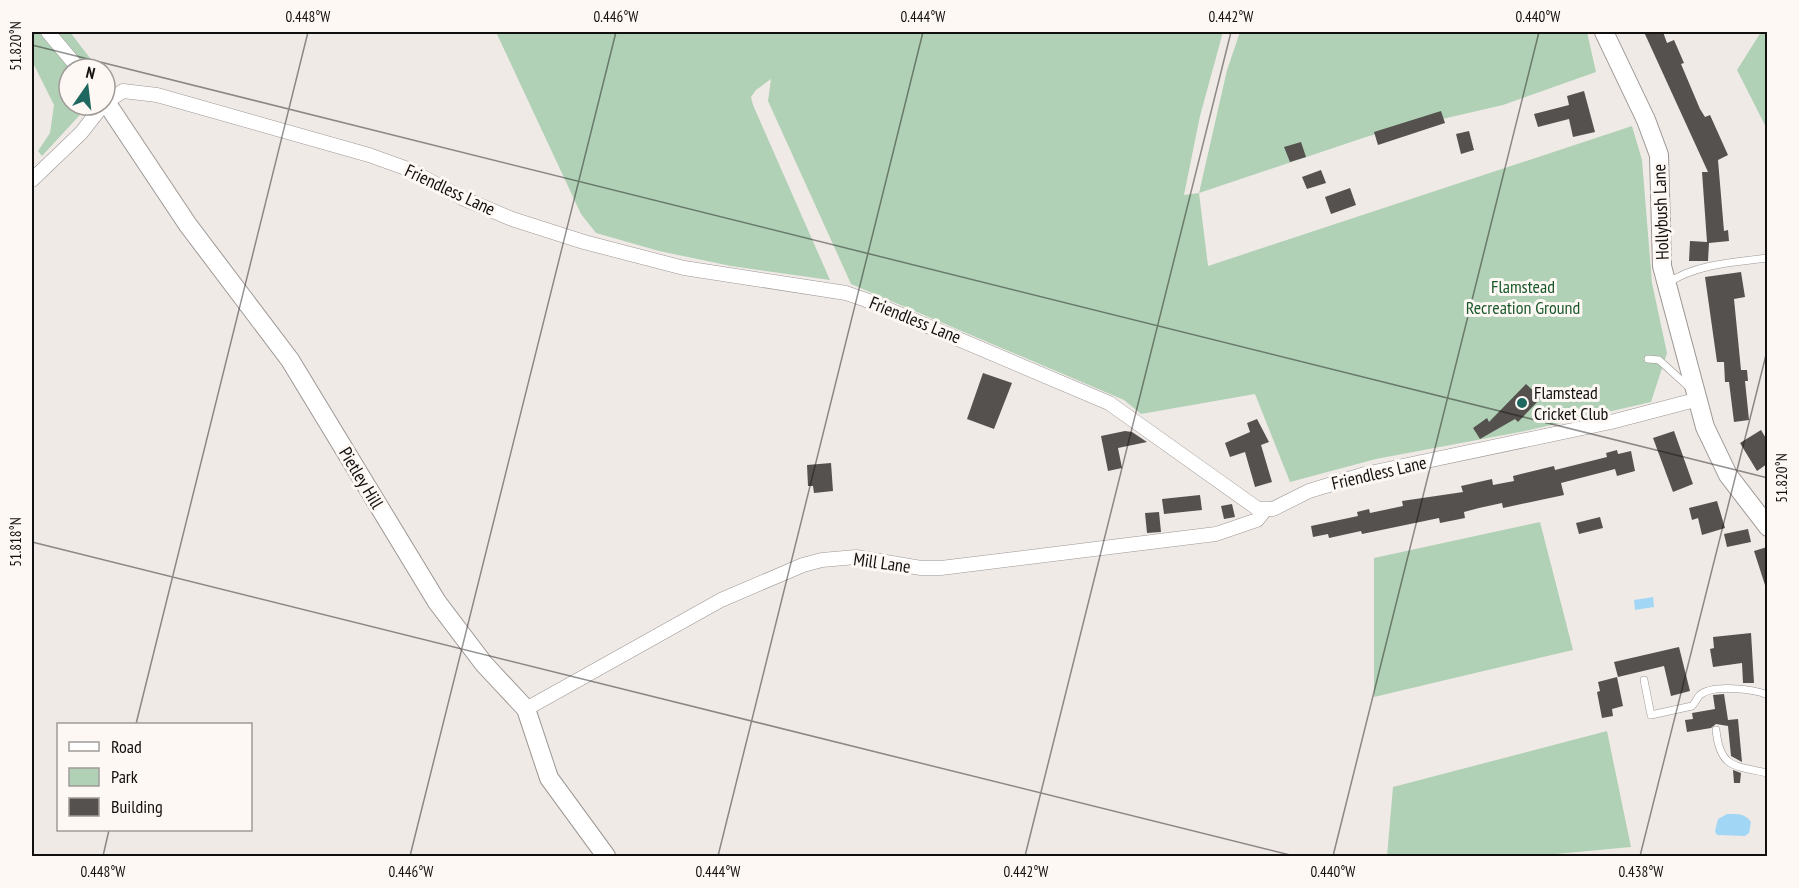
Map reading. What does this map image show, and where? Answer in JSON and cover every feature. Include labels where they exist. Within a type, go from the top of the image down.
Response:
[{"type":"street","points":[[48,32],[69,57]]},
{"type":"street","name":"Hollybush Lane","points":[[1604,32],[1646,120],[1659,155],[1661,172],[1660,243],[1666,284],[1711,443],[1741,496],[1767,527]]},
{"type":"street","name":"Friendless Lane","points":[[117,95],[123,91],[157,95],[369,155],[408,169],[462,198],[512,219],[584,242],[684,267],[846,293],[866,300],[1109,403],[1197,463],[1251,506],[1265,510],[1280,506],[1309,491],[1353,477],[1600,424],[1698,395]]},
{"type":"street","points":[[32,180],[81,133],[93,117]]},
{"type":"street","name":"Pietley Hill","points":[[115,117],[188,225],[290,360],[443,611],[484,664],[526,709],[549,778],[606,856]]},
{"type":"street","name":"Mill Lane","points":[[526,709],[721,600],[822,560],[856,557],[921,568],[941,568],[1216,534],[1257,520],[1265,510]]},
{"type":"lane","points":[[1666,284],[1678,276],[1702,268],[1767,258]]},
{"type":"lane","points":[[1647,359],[1659,360],[1698,395]]},
{"type":"lane","points":[[1644,680],[1651,715],[1692,706],[1700,695],[1712,690],[1754,690],[1767,695]]},
{"type":"lane","points":[[1716,730],[1718,746],[1723,759],[1732,765],[1767,773]]},
{"type":"green space","points":[[32,32],[70,32],[89,57],[57,57],[57,117],[78,117],[42,156],[38,151],[50,133],[54,105],[32,61]]},
{"type":"green space","name":"Flamstead Recreation Ground","points":[[496,32],[1223,32],[1200,116],[1184,195],[1199,193],[1208,266],[1632,126],[1642,160],[1652,283],[1667,353],[1651,402],[1525,431],[1376,459],[1290,482],[1255,394],[1141,414],[1124,400],[851,284],[768,101],[771,79],[756,90],[751,97],[753,105],[830,280],[731,266],[659,251],[596,233],[581,214]]},
{"type":"green space","points":[[1240,32],[1587,32],[1596,72],[1503,105],[1369,136],[1199,193],[1227,70]]},
{"type":"green space","points":[[1761,32],[1767,32],[1767,129],[1737,70]]},
{"type":"green space","points":[[1540,522],[1573,650],[1374,697],[1374,558]]},
{"type":"green space","points":[[1607,731],[1631,847],[1535,856],[1387,856],[1393,787]]},
{"type":"water","points":[[1653,597],[1654,607],[1635,610],[1634,600]]},
{"type":"water","points":[[1727,814],[1740,815],[1749,819],[1751,822],[1749,833],[1745,836],[1717,835],[1715,831],[1718,819]]},
{"type":"building","points":[[1644,32],[1663,32],[1667,43],[1674,40],[1684,63],[1681,64],[1700,109],[1705,117],[1710,115],[1728,155],[1718,160],[1724,231],[1728,230],[1729,241],[1709,243],[1708,261],[1689,261],[1690,241],[1707,242],[1702,172],[1708,172]]},
{"type":"building","points":[[1584,91],[1595,132],[1573,137],[1569,119],[1538,127],[1534,114],[1569,105],[1567,96]]},
{"type":"building","points":[[1441,111],[1445,123],[1378,145],[1374,132]]},
{"type":"building","points":[[1469,131],[1474,150],[1461,154],[1456,134]]},
{"type":"building","points":[[1301,142],[1306,157],[1290,162],[1284,147]]},
{"type":"building","points":[[1321,170],[1326,183],[1307,189],[1302,177]]},
{"type":"building","points":[[1350,188],[1356,205],[1331,214],[1325,197]]},
{"type":"building","points":[[1741,272],[1745,297],[1734,299],[1741,370],[1747,370],[1748,381],[1745,381],[1749,420],[1734,422],[1729,382],[1725,382],[1724,362],[1717,362],[1705,277]]},
{"type":"building","points":[[983,373],[1012,383],[994,429],[967,419]]},
{"type":"building","points":[[1526,384],[1541,398],[1518,422],[1515,419],[1480,439],[1473,428],[1487,418],[1489,422]]},
{"type":"building","points":[[1257,419],[1269,442],[1261,445],[1272,482],[1255,487],[1245,452],[1230,457],[1225,443],[1250,432],[1247,423]]},
{"type":"building","points":[[1761,430],[1767,440],[1767,464],[1757,471],[1740,443]]},
{"type":"building","points":[[1125,431],[1132,432],[1147,442],[1118,448],[1122,468],[1108,471],[1101,436]]},
{"type":"building","points":[[1674,431],[1693,484],[1673,492],[1653,438]]},
{"type":"building","points":[[1617,450],[1618,454],[1631,451],[1635,471],[1617,476],[1615,469],[1561,483],[1564,495],[1503,508],[1502,503],[1479,508],[1464,512],[1465,518],[1440,523],[1439,518],[1362,534],[1361,531],[1329,538],[1328,534],[1313,537],[1311,526],[1358,516],[1357,512],[1369,509],[1370,513],[1403,506],[1402,501],[1463,492],[1461,486],[1492,479],[1493,485],[1514,481],[1513,476],[1554,466],[1555,470],[1607,457],[1606,453]]},
{"type":"building","points":[[831,463],[833,491],[814,493],[813,486],[808,486],[807,465]]},
{"type":"building","points":[[1200,495],[1202,510],[1164,514],[1162,499]]},
{"type":"building","points":[[1717,501],[1725,528],[1702,535],[1698,518],[1692,520],[1689,508]]},
{"type":"building","points":[[1232,504],[1235,517],[1224,519],[1221,506]]},
{"type":"building","points":[[1159,512],[1161,532],[1147,533],[1145,513]]},
{"type":"building","points":[[1600,517],[1603,528],[1579,534],[1576,523]]},
{"type":"building","points":[[1748,529],[1751,542],[1727,547],[1724,534]]},
{"type":"building","points":[[1767,547],[1767,585],[1765,585],[1754,551]]},
{"type":"building","points":[[1751,633],[1754,683],[1743,683],[1742,663],[1713,667],[1710,649],[1714,648],[1713,637]]},
{"type":"building","points":[[1679,647],[1690,691],[1671,696],[1664,666],[1618,677],[1614,662]]},
{"type":"building","points":[[1617,677],[1623,706],[1612,709],[1613,716],[1602,718],[1597,692],[1600,691],[1598,682]]},
{"type":"building","points":[[1724,694],[1728,720],[1738,719],[1742,762],[1731,756],[1728,726],[1716,724],[1711,728],[1687,732],[1685,720],[1693,719],[1692,713],[1715,709],[1713,695]]},
{"type":"building","points":[[1733,770],[1741,773],[1740,783],[1734,783]]},
{"type":"place","name":"Flamstead Cricket Club","points":[[1522,403]]}]
